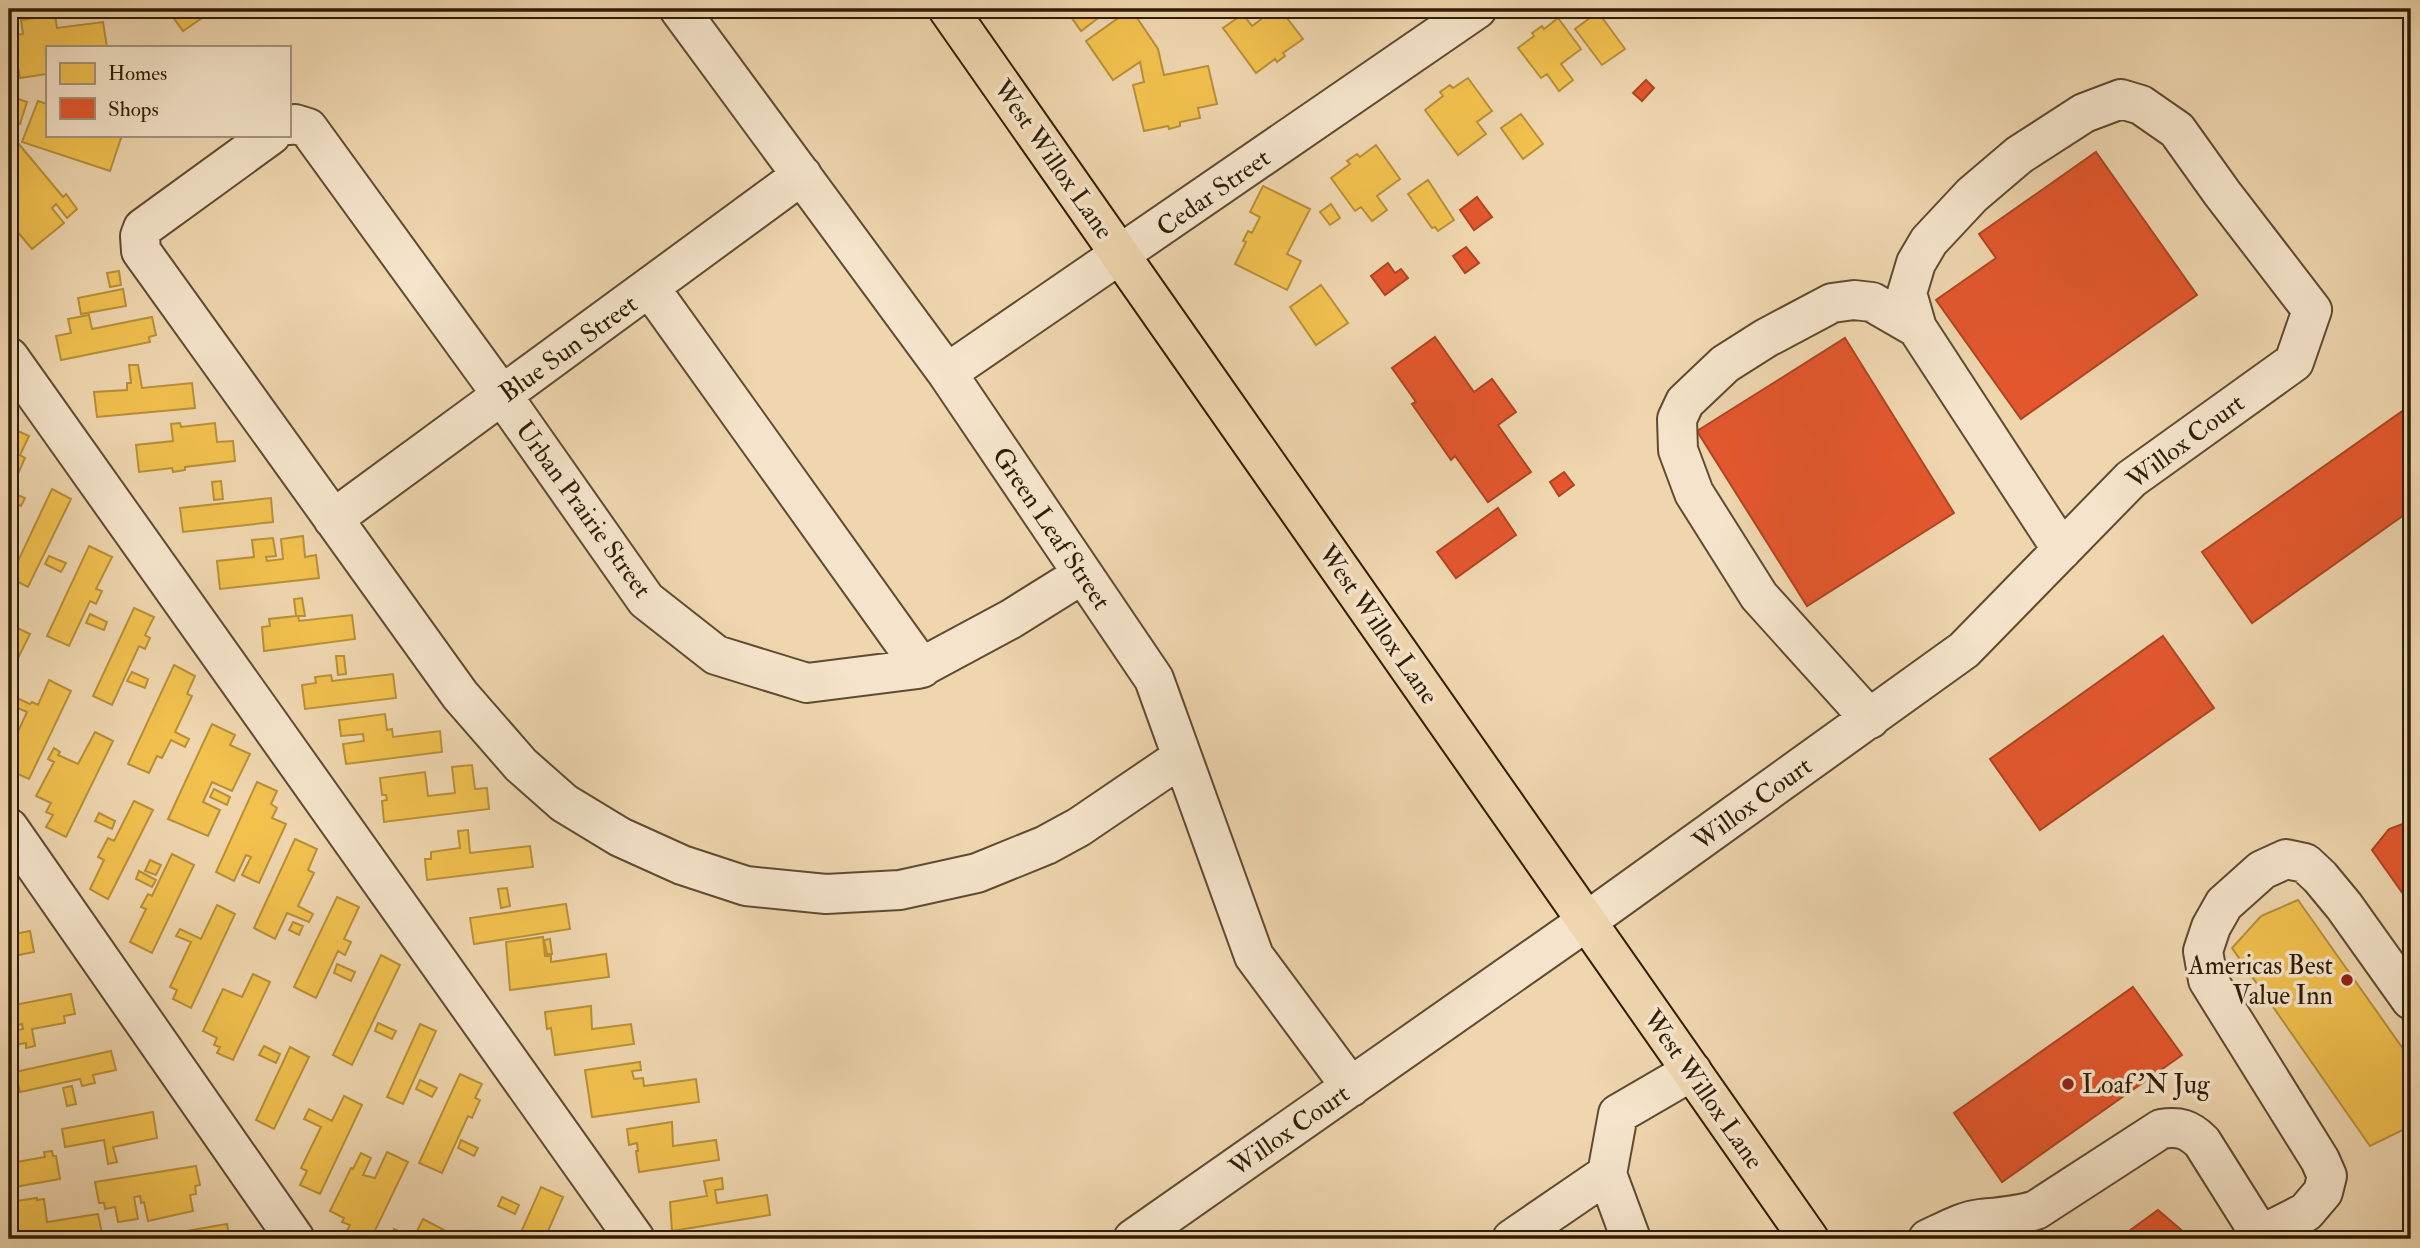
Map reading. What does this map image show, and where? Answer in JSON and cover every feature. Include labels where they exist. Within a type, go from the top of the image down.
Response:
[{"type":"main road","name":"West Willox Lane","points":[[948,9],[1810,1239]]},
{"type":"street","name":"Green Leaf Street","points":[[679,9],[947,373],[1154,678],[1254,956],[1351,1087]]},
{"type":"street","name":"Cedar Street","points":[[947,373],[1477,9]]},
{"type":"street","name":"Willox Court","points":[[1133,1239],[1587,921],[1964,650],[2131,478],[2294,362],[2312,310],[2177,130],[2141,105],[2121,99],[2084,113],[2019,155],[1972,195],[1929,241],[1916,263],[1907,293],[1917,328]]},
{"type":"street","name":"Urban Prairie Street","points":[[290,130],[502,395],[646,600],[716,655],[807,683],[922,668],[1011,619],[1083,574]]},
{"type":"street","points":[[279,136],[143,228],[140,236],[141,251],[460,695],[521,765],[564,803],[620,837],[682,865],[747,886],[826,894],[900,890],[977,873],[1046,845],[1079,827],[1182,757]]},
{"type":"street","name":"Blue Sun Street","points":[[333,519],[802,175]]},
{"type":"street","points":[[650,288],[922,668]]},
{"type":"street","points":[[1870,719],[1759,596],[1695,493],[1678,450],[1677,419],[1685,402],[1725,364],[1766,338],[1832,303],[1854,300],[1872,302],[1917,328],[2062,550]]},
{"type":"street","points":[[9,356],[635,1239]]},
{"type":"street","points":[[9,828],[295,1239]]},
{"type":"street","points":[[1927,1239],[1980,1219],[2006,1229],[2019,1216],[2036,1210],[2161,1129],[2176,1126],[2191,1131],[2202,1142],[2251,1234],[2275,1228],[2306,1212],[2323,1192],[2327,1176],[2320,1160],[2208,980],[2203,951],[2211,927],[2224,904],[2262,870],[2286,859],[2305,863],[2344,906],[2411,1000]]},
{"type":"street","points":[[1631,1239],[1607,1174],[1618,1114],[1692,1071]]},
{"type":"street","points":[[1512,1239],[1607,1174]]},
{"type":"building: Homes","points":[[167,9],[215,9],[183,31]]},
{"type":"building: Homes","points":[[1076,9],[1109,10],[1081,31],[1069,14]]},
{"type":"building: Homes","points":[[1131,9],[1158,49],[1164,75],[1208,66],[1217,104],[1198,108],[1200,118],[1180,122],[1180,126],[1169,129],[1168,126],[1144,131],[1133,85],[1144,82],[1140,62],[1113,80],[1086,41]]},
{"type":"building: Homes","points":[[1275,9],[1280,9],[1303,39],[1283,53],[1285,56],[1277,62],[1275,59],[1256,73],[1223,28],[1243,14],[1252,26]]},
{"type":"building: Homes","points":[[1615,9],[1630,9],[1620,16]]},
{"type":"building: Homes","points":[[1598,12],[1625,49],[1602,65],[1575,29]]},
{"type":"building: Homes","points":[[55,15],[57,28],[103,22],[107,46],[46,46],[46,74],[20,78],[17,62],[10,63],[9,36],[23,34],[21,20]]},
{"type":"building: Homes","points":[[1558,18],[1581,49],[1561,64],[1573,80],[1559,91],[1547,74],[1541,78],[1518,48],[1534,36],[1532,33],[1542,26],[1544,29]]},
{"type":"building: Homes","points":[[1468,78],[1492,111],[1477,122],[1486,134],[1458,155],[1425,110],[1443,96],[1440,92],[1450,85],[1453,88]]},
{"type":"building: Homes","points":[[9,96],[27,102],[20,124],[9,120]]},
{"type":"building: Homes","points":[[38,101],[46,104],[46,136],[122,136],[110,171],[22,142]]},
{"type":"building: Homes","points":[[1521,114],[1543,144],[1523,159],[1501,128]]},
{"type":"building: Homes","points":[[18,143],[63,197],[66,194],[77,209],[67,218],[56,204],[52,208],[64,223],[32,249],[9,222],[9,151]]},
{"type":"building: Homes","points":[[1376,145],[1400,179],[1377,196],[1387,210],[1372,221],[1361,207],[1355,211],[1331,178],[1350,164],[1347,161],[1357,154],[1360,157]]},
{"type":"building: Homes","points":[[1428,180],[1454,220],[1438,231],[1435,227],[1432,228],[1408,194]]},
{"type":"building: Homes","points":[[1263,186],[1310,209],[1287,254],[1301,261],[1287,290],[1235,264],[1246,242],[1243,241],[1248,231],[1252,233],[1260,217],[1250,212]]},
{"type":"building: Homes","points":[[1331,204],[1340,218],[1330,225],[1320,212]]},
{"type":"building: Homes","points":[[119,271],[121,285],[110,287],[107,273]]},
{"type":"building: Homes","points":[[1321,285],[1348,323],[1316,345],[1290,307]]},
{"type":"building: Homes","points":[[123,289],[126,306],[81,314],[78,298]]},
{"type":"building: Homes","points":[[89,315],[92,329],[152,317],[156,335],[149,337],[150,342],[61,360],[56,336],[71,333],[68,319]]},
{"type":"building: Homes","points":[[129,365],[138,365],[142,388],[192,383],[195,408],[97,417],[94,392],[127,390],[127,383],[131,383]]},
{"type":"building: Homes","points":[[180,423],[181,427],[215,423],[217,442],[233,441],[235,461],[185,467],[185,470],[173,472],[172,468],[139,472],[136,445],[173,441],[171,424]]},
{"type":"building: Homes","points":[[9,427],[29,436],[20,455],[25,458],[10,492],[25,498],[21,506],[9,501]]},
{"type":"building: Homes","points":[[221,481],[223,499],[214,500],[212,482]]},
{"type":"building: Homes","points":[[52,489],[71,499],[28,587],[10,578]]},
{"type":"building: Homes","points":[[271,498],[273,522],[183,532],[180,508]]},
{"type":"building: Homes","points":[[303,536],[305,557],[316,555],[319,578],[220,589],[217,561],[254,557],[252,540],[273,538],[276,556],[266,557],[267,561],[283,559],[281,539]]},
{"type":"building: Homes","points":[[89,546],[112,557],[96,589],[102,591],[96,604],[90,601],[69,646],[47,636]]},
{"type":"building: Homes","points":[[49,556],[66,563],[61,572],[45,564]]},
{"type":"building: Homes","points":[[302,598],[305,616],[298,616],[299,621],[352,615],[355,639],[264,651],[262,627],[270,626],[269,619],[296,616],[294,599]]},
{"type":"building: Homes","points":[[134,608],[154,617],[145,635],[150,638],[145,649],[139,646],[112,705],[93,696]]},
{"type":"building: Homes","points":[[90,614],[107,622],[104,630],[86,623]]},
{"type":"building: Homes","points":[[11,625],[30,634],[9,676],[9,630]]},
{"type":"building: Homes","points":[[336,656],[344,656],[346,674],[338,675]]},
{"type":"building: Homes","points":[[174,665],[195,676],[187,694],[192,696],[175,732],[189,739],[185,747],[171,740],[162,758],[157,756],[149,773],[128,764]]},
{"type":"building: Homes","points":[[132,672],[148,679],[145,688],[127,681]]},
{"type":"building: Homes","points":[[393,674],[396,698],[305,709],[302,685],[316,683],[315,677],[331,675],[332,681]]},
{"type":"building: Homes","points":[[49,680],[71,691],[29,779],[9,770],[9,751],[27,712],[13,706],[17,698],[38,705]]},
{"type":"building: Homes","points":[[385,714],[387,730],[392,729],[393,737],[440,731],[442,752],[346,764],[343,744],[364,741],[363,734],[341,736],[339,720]]},
{"type":"building: Homes","points":[[212,724],[235,735],[230,745],[250,754],[232,791],[212,782],[203,802],[220,810],[208,836],[168,819]]},
{"type":"building: Homes","points":[[95,732],[113,741],[66,837],[46,827],[53,815],[46,812],[51,803],[36,796],[54,762],[48,759],[54,748],[60,752],[58,755],[78,764]]},
{"type":"building: Homes","points":[[472,765],[475,789],[487,788],[489,809],[384,822],[382,801],[387,800],[386,795],[382,795],[380,778],[425,772],[428,796],[455,793],[452,767]]},
{"type":"building: Homes","points":[[257,782],[277,791],[271,804],[277,808],[272,818],[286,824],[259,883],[242,875],[251,857],[246,855],[234,881],[216,872]]},
{"type":"building: Homes","points":[[214,789],[230,797],[227,805],[210,797]]},
{"type":"building: Homes","points":[[134,801],[153,810],[108,899],[90,889],[104,860],[98,857],[108,838],[114,841]]},
{"type":"building: Homes","points":[[99,813],[115,821],[112,829],[95,821]]},
{"type":"building: Homes","points":[[468,830],[470,853],[530,846],[533,867],[427,880],[425,859],[431,859],[431,852],[460,848],[458,831]]},
{"type":"building: Homes","points":[[295,839],[317,849],[308,870],[314,873],[298,906],[313,914],[309,922],[287,913],[275,939],[254,928]]},
{"type":"building: Homes","points":[[172,854],[194,865],[152,953],[130,942],[146,909],[141,907],[148,894],[152,896]]},
{"type":"building: Homes","points":[[150,860],[161,865],[156,875],[145,871]]},
{"type":"building: Homes","points":[[139,871],[156,880],[152,887],[136,879]]},
{"type":"building: Homes","points":[[507,888],[510,906],[501,908],[498,889]]},
{"type":"building: Homes","points":[[337,897],[359,907],[344,939],[351,942],[345,955],[338,951],[316,998],[294,987]]},
{"type":"building: Homes","points":[[2298,900],[2411,1060],[2411,1126],[2370,1146],[2232,948],[2261,916]]},
{"type":"building: Homes","points":[[566,904],[570,929],[474,944],[470,918]]},
{"type":"building: Homes","points":[[217,905],[235,914],[191,1008],[173,999],[177,990],[170,987],[191,942],[176,936],[180,929],[201,939]]},
{"type":"building: Homes","points":[[293,922],[303,926],[299,935],[289,930]]},
{"type":"building: Homes","points":[[30,931],[34,952],[9,957],[9,935]]},
{"type":"building: Homes","points":[[543,937],[545,956],[551,956],[551,962],[606,954],[609,977],[510,990],[506,942]]},
{"type":"building: Homes","points":[[550,939],[552,954],[547,954],[544,940]]},
{"type":"building: Homes","points":[[381,955],[400,965],[352,1065],[333,1055]]},
{"type":"building: Homes","points":[[337,964],[355,972],[351,981],[334,973]]},
{"type":"building: Homes","points":[[253,974],[270,982],[233,1060],[217,1053],[220,1047],[214,1045],[217,1038],[203,1031],[223,989],[242,997]]},
{"type":"building: Homes","points":[[71,994],[75,1014],[64,1016],[65,1023],[32,1029],[35,1046],[26,1048],[26,1043],[9,1046],[9,1032],[23,1029],[22,1024],[9,1027],[9,1006]]},
{"type":"building: Homes","points":[[591,1006],[592,1029],[631,1024],[634,1044],[555,1055],[551,1028],[547,1029],[545,1012]]},
{"type":"building: Homes","points":[[378,1023],[396,1031],[392,1039],[375,1031]]},
{"type":"building: Homes","points":[[420,1024],[436,1031],[403,1104],[387,1097]]},
{"type":"building: Homes","points":[[264,1046],[280,1054],[276,1063],[259,1055]]},
{"type":"building: Homes","points":[[290,1047],[309,1057],[274,1129],[256,1120]]},
{"type":"building: Homes","points":[[111,1051],[116,1070],[93,1075],[95,1083],[82,1086],[80,1079],[20,1092],[15,1072]]},
{"type":"building: Homes","points":[[640,1062],[641,1070],[632,1071],[634,1079],[643,1078],[644,1086],[696,1079],[699,1102],[592,1117],[585,1070]]},
{"type":"building: Homes","points":[[460,1074],[482,1084],[475,1098],[480,1100],[472,1118],[468,1116],[442,1173],[419,1163]]},
{"type":"building: Homes","points":[[420,1080],[437,1088],[432,1097],[416,1089]]},
{"type":"building: Homes","points":[[72,1086],[76,1104],[67,1106],[63,1088]]},
{"type":"building: Homes","points":[[344,1096],[362,1105],[320,1194],[300,1185],[307,1171],[301,1168],[321,1127],[304,1119],[309,1109],[332,1121]]},
{"type":"building: Homes","points":[[153,1112],[157,1138],[113,1147],[117,1162],[108,1164],[104,1140],[65,1147],[62,1129]]},
{"type":"building: Homes","points":[[672,1122],[673,1146],[716,1140],[719,1160],[639,1172],[637,1143],[629,1145],[627,1129]]},
{"type":"building: Homes","points":[[461,1140],[478,1148],[474,1156],[458,1148]]},
{"type":"building: Homes","points":[[52,1151],[53,1156],[56,1156],[60,1179],[9,1188],[9,1154],[11,1163],[45,1157],[44,1152]]},
{"type":"building: Homes","points":[[387,1152],[408,1162],[371,1239],[343,1239],[350,1225],[342,1222],[344,1218],[330,1211],[351,1168],[353,1169],[361,1153],[371,1158],[363,1175],[375,1178]]},
{"type":"building: Homes","points":[[196,1166],[200,1185],[195,1186],[196,1194],[190,1195],[193,1211],[148,1221],[140,1196],[134,1197],[138,1219],[118,1222],[115,1207],[105,1209],[104,1203],[99,1203],[95,1182]]},
{"type":"building: Homes","points":[[722,1178],[723,1189],[715,1190],[717,1203],[767,1195],[770,1215],[672,1231],[670,1202],[707,1196],[704,1181]]},
{"type":"building: Homes","points":[[541,1187],[563,1197],[548,1231],[555,1234],[553,1239],[518,1239]]},
{"type":"building: Homes","points":[[502,1197],[519,1205],[515,1214],[498,1206]]},
{"type":"building: Homes","points":[[44,1199],[47,1222],[98,1214],[102,1234],[74,1239],[9,1239],[9,1202]]},
{"type":"building: Homes","points":[[423,1219],[444,1230],[440,1239],[413,1239]]},
{"type":"building: Homes","points":[[227,1224],[230,1239],[152,1239],[152,1237]]},
{"type":"building: Homes","points":[[394,1229],[410,1236],[409,1239],[389,1239]]},
{"type":"building: Shops","points":[[1646,80],[1654,88],[1642,101],[1633,93]]},
{"type":"building: Shops","points":[[2096,152],[2197,295],[2021,419],[1936,300],[1996,258],[1979,234]]},
{"type":"building: Shops","points":[[1477,197],[1492,217],[1474,230],[1460,210]]},
{"type":"building: Shops","points":[[1466,247],[1479,263],[1465,273],[1453,256]]},
{"type":"building: Shops","points":[[1388,263],[1395,273],[1401,269],[1408,278],[1385,295],[1371,276]]},
{"type":"building: Shops","points":[[1435,337],[1474,392],[1492,379],[1516,412],[1498,425],[1531,472],[1488,502],[1455,456],[1451,460],[1412,404],[1416,402],[1392,368]]},
{"type":"building: Shops","points":[[1845,338],[1954,513],[1807,606],[1697,431]]},
{"type":"building: Shops","points":[[2411,405],[2411,510],[2252,623],[2202,552]]},
{"type":"building: Shops","points":[[1564,472],[1574,485],[1559,496],[1550,482]]},
{"type":"building: Shops","points":[[1498,508],[1516,535],[1456,578],[1437,552]]},
{"type":"building: Shops","points":[[2163,636],[2214,708],[2040,830],[1990,759]]},
{"type":"building: Shops","points":[[2411,821],[2411,905],[2372,850],[2389,829]]},
{"type":"building: Shops","name":"Loaf 'N Jug","points":[[2133,987],[2182,1055],[2002,1182],[1954,1113]]},
{"type":"building: Shops","points":[[2158,1210],[2187,1235],[2181,1239],[2118,1239]]},
{"type":"place","name":"Americas Best Value Inn","points":[[2347,980]]},
{"type":"place","name":"Loaf 'N Jug","points":[[2068,1084]]}]
